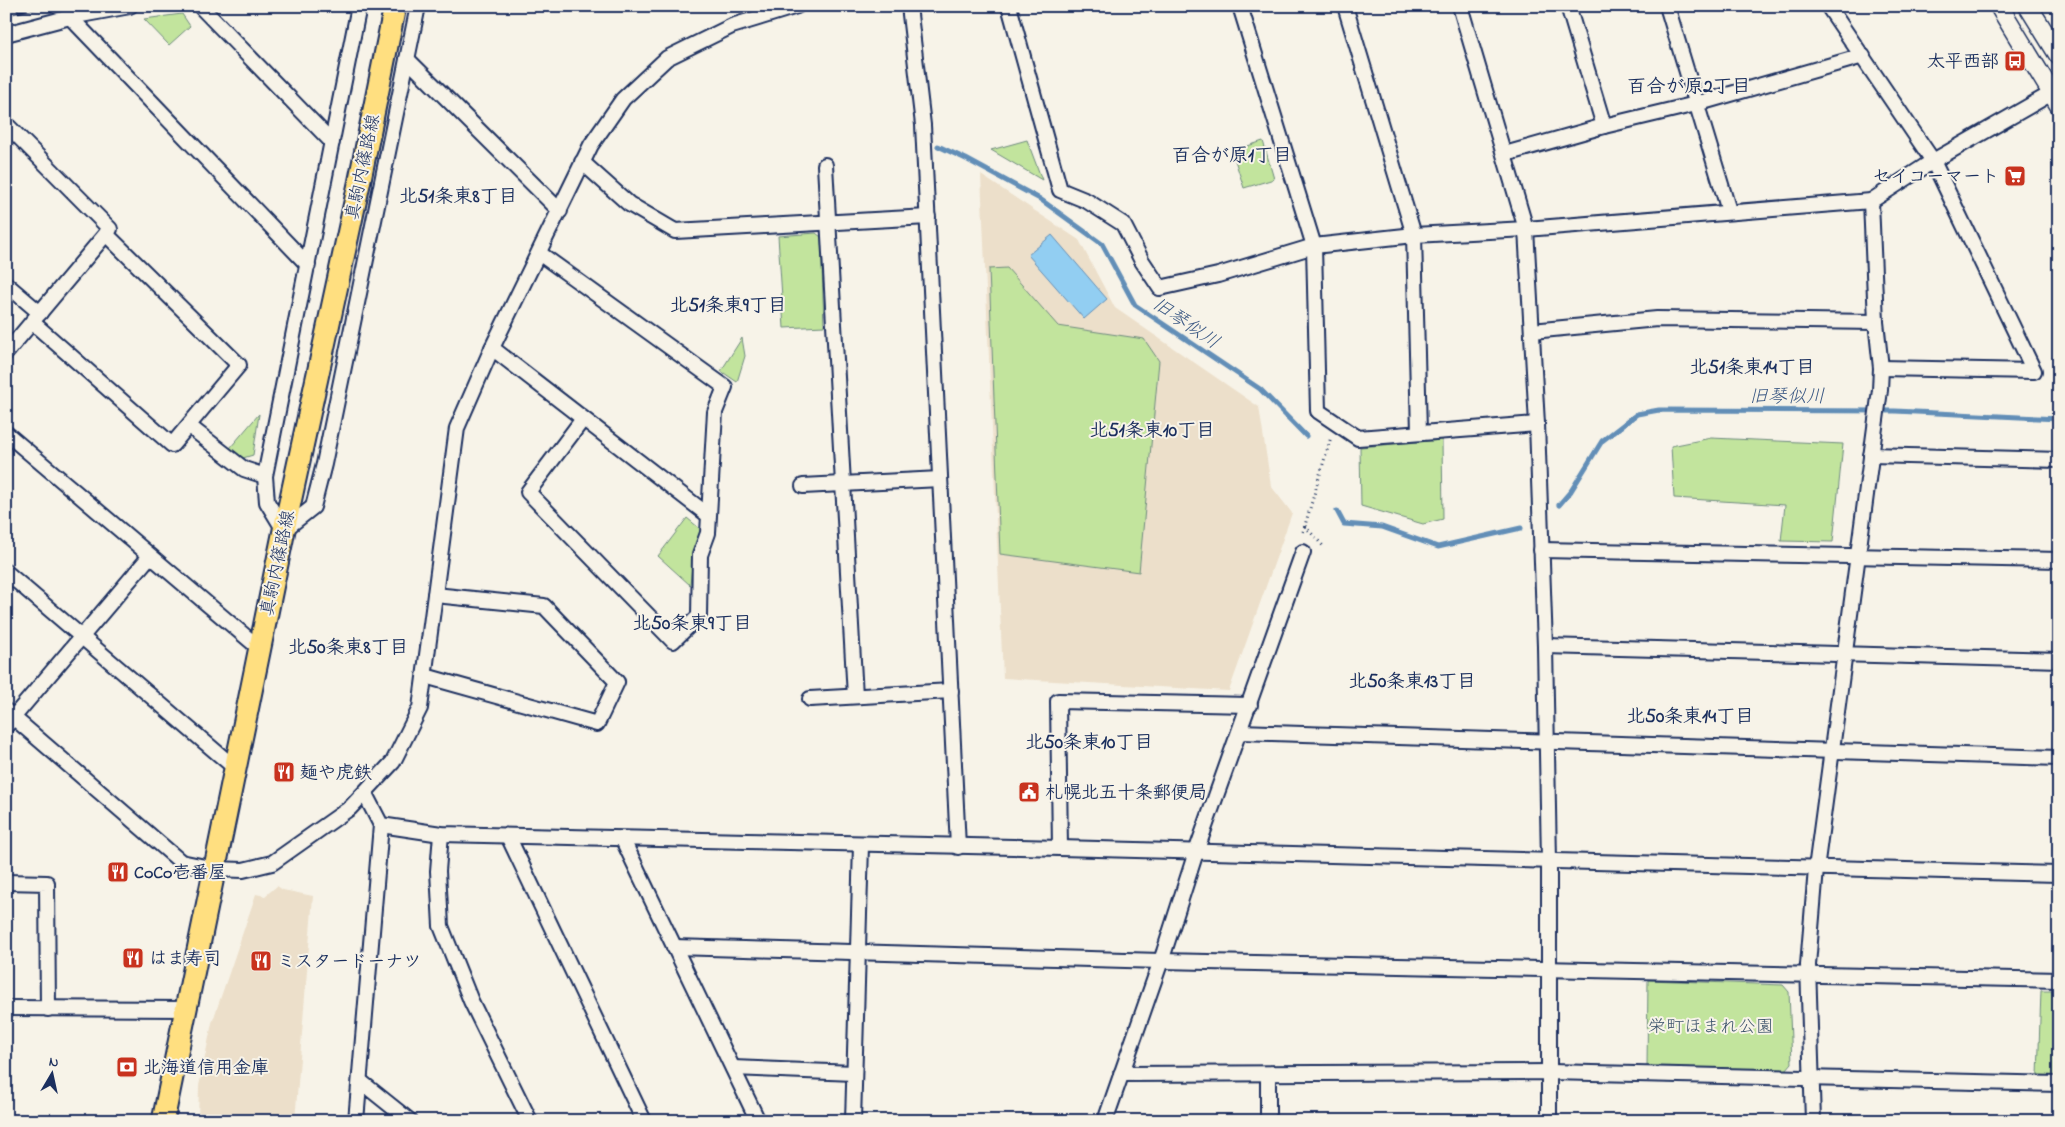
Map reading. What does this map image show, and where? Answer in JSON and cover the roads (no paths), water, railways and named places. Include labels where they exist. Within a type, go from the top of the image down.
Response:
[{"type":"main road","name":"真駒内篠路線","points":[[163,1121],[259,648],[359,184],[395,6]]},
{"type":"street","points":[[6,34],[70,17],[130,6]]},
{"type":"street","points":[[200,6],[332,142]]},
{"type":"street","points":[[359,6],[265,476],[267,502],[284,530],[313,508],[324,464],[418,6]]},
{"type":"street","points":[[150,556],[9,718],[181,862],[215,869],[243,870],[272,863],[350,808],[365,794],[393,762],[420,708],[457,428],[492,348],[592,145],[623,99],[667,58],[732,26],[796,6]]},
{"type":"street","points":[[909,6],[923,125],[958,846]]},
{"type":"street","points":[[1009,6],[1060,190],[1087,201],[1124,224],[1142,261],[1160,288],[1218,276],[1314,246],[1414,235],[1526,229],[1871,200],[1933,161],[2056,96],[1999,6]]},
{"type":"street","points":[[1240,6],[1314,246],[1318,411],[1358,438],[1537,424]]},
{"type":"street","points":[[1345,6],[1414,235],[1419,432]]},
{"type":"street","points":[[1460,6],[1526,229],[1537,424],[1545,646],[1550,970],[1549,1121]]},
{"type":"street","points":[[1568,6],[1604,126]]},
{"type":"street","points":[[1667,6],[1729,211]]},
{"type":"street","points":[[1828,6],[1933,161],[2034,371],[1881,368]]},
{"type":"street","points":[[2028,6],[2059,56]]},
{"type":"street","points":[[70,17],[308,265]]},
{"type":"street","points":[[1504,154],[1604,126],[1696,104],[1863,56]]},
{"type":"street","points":[[407,59],[560,211]]},
{"type":"street","points":[[6,124],[110,229],[6,353]]},
{"type":"street","points":[[582,162],[629,204],[675,231],[928,217]]},
{"type":"street","points":[[825,165],[855,696]]},
{"type":"street","points":[[1813,1121],[1808,974],[1816,869],[1880,390],[1881,368],[1876,322],[1871,200]]},
{"type":"street","points":[[6,284],[36,317],[172,445],[239,365],[106,234]]},
{"type":"street","points":[[539,253],[725,387],[715,412],[708,533],[700,555],[699,616],[673,641],[528,492],[584,419]]},
{"type":"street","points":[[1532,331],[1657,319],[1876,322]]},
{"type":"street","points":[[492,348],[708,515]]},
{"type":"street","points":[[189,426],[244,469],[265,476]]},
{"type":"street","points":[[6,434],[259,648]]},
{"type":"street","points":[[1871,455],[2059,460]]},
{"type":"street","points":[[803,486],[940,479]]},
{"type":"street","points":[[1541,550],[2059,560]]},
{"type":"street","points":[[1105,1121],[1161,962],[1196,852],[1303,552]]},
{"type":"street","points":[[6,572],[235,768]]},
{"type":"street","points":[[425,676],[597,724],[617,682],[544,606],[435,595]]},
{"type":"street","points":[[1545,646],[2059,660]]},
{"type":"street","points":[[810,699],[951,691]]},
{"type":"street","points":[[1060,848],[1058,701],[1250,705]]},
{"type":"street","points":[[1240,732],[2059,758]]},
{"type":"street","points":[[356,1121],[381,825],[365,794]]},
{"type":"street","points":[[381,825],[441,834],[623,840],[1060,848],[2059,874]]},
{"type":"street","points":[[441,834],[438,871],[441,926],[471,1001],[530,1121]]},
{"type":"street","points":[[508,836],[644,1121]]},
{"type":"street","points":[[623,840],[758,1121]]},
{"type":"street","points":[[853,1121],[861,844]]},
{"type":"street","points":[[6,882],[47,883],[48,1008]]},
{"type":"street","points":[[674,947],[1161,962],[2059,980]]},
{"type":"street","points":[[6,1008],[186,1009]]},
{"type":"street","points":[[733,1068],[854,1072]]},
{"type":"street","points":[[1121,1074],[1550,1072],[2059,1084]]},
{"type":"street","points":[[1268,1074],[1268,1121]]},
{"type":"street","points":[[360,1081],[410,1121]]},
{"type":"water","points":[[1052,235],[1107,299],[1084,319],[1028,255]]},
{"type":"waterway","name":"旧琴似川","points":[[938,146],[1040,199],[1102,244],[1135,305],[1260,389],[1306,436]]},
{"type":"waterway","name":"旧琴似川","points":[[1559,505],[1571,491],[1602,441],[1637,414],[1659,410],[1895,411],[2059,419]]},
{"type":"waterway","name":"旧琴似川","points":[[1337,511],[1344,524],[1382,527],[1438,547],[1521,528]]},
{"type":"railway","points":[[6,13],[38,6]]},
{"type":"place","name":"太平西部","points":[[2015,61]]},
{"type":"place","name":"セイコーマート","points":[[2015,176]]},
{"type":"place","name":"麺や虎鉄","points":[[284,772]]},
{"type":"place","name":"札幌北五十条郵便局","points":[[1029,792]]},
{"type":"place","name":"CoCo壱番屋","points":[[118,872]]},
{"type":"place","name":"はま寿司","points":[[133,958]]},
{"type":"place","name":"ミスタードーナツ","points":[[261,961]]},
{"type":"place","name":"北海道信用金庫","points":[[127,1067]]},
{"type":"district","name":"百合が原2丁目","points":[[1689,85]]},
{"type":"district","name":"百合が原1丁目","points":[[1232,154]]},
{"type":"district","name":"北51条東8丁目","points":[[458,195]]},
{"type":"district","name":"北51条東9丁目","points":[[728,304]]},
{"type":"district","name":"北51条東14丁目","points":[[1752,366]]},
{"type":"district","name":"北51条東10丁目","points":[[1152,429]]},
{"type":"district","name":"北50条東9丁目","points":[[692,622]]},
{"type":"district","name":"北50条東8丁目","points":[[348,646]]},
{"type":"district","name":"北50条東13丁目","points":[[1412,680]]},
{"type":"district","name":"北50条東14丁目","points":[[1690,715]]},
{"type":"district","name":"北50条東10丁目","points":[[1089,741]]},
{"type":"park label","name":"栄町ほまれ公園","points":[[1711,1026]]}]
